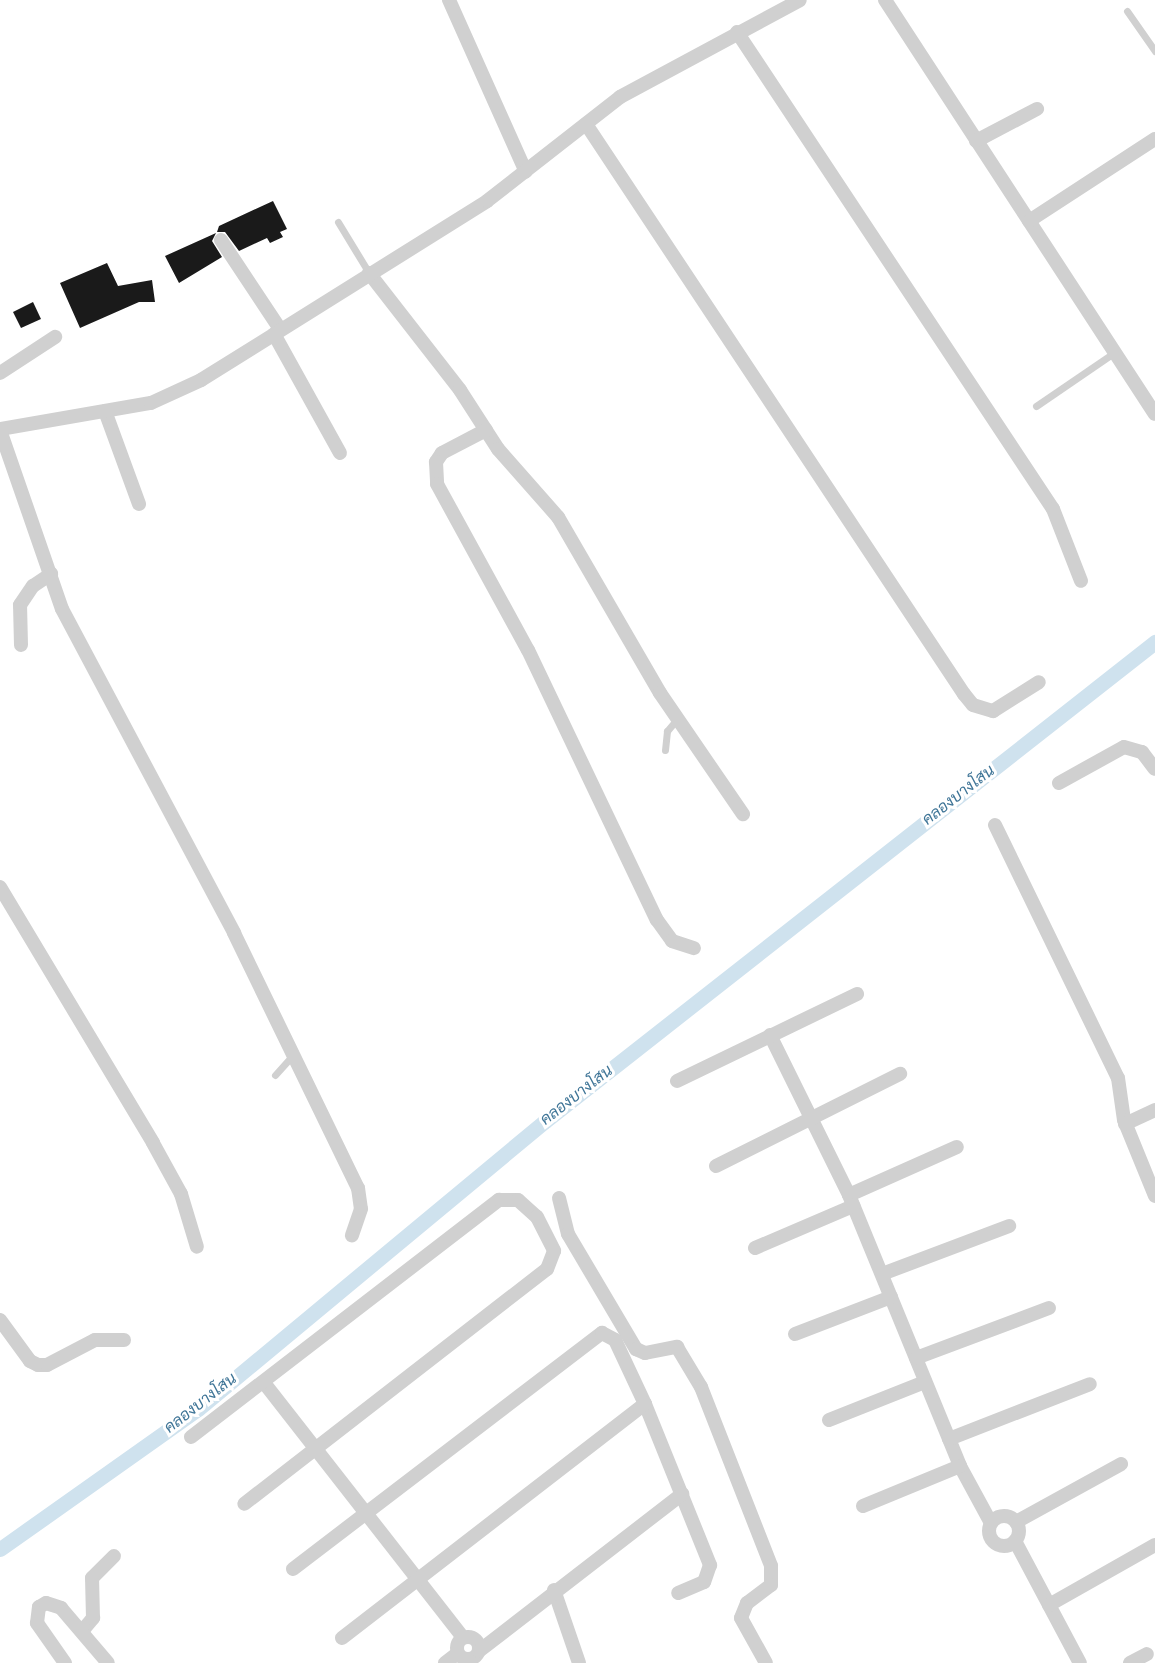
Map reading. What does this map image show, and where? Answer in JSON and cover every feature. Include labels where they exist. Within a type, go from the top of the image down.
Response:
[{"type":"street","points":[[448,0],[526,172]]},
{"type":"street","points":[[352,1235],[361,1209],[358,1188],[294,1054],[62,609],[0,430],[105,411],[169,396],[277,331],[526,172],[649,78],[800,0]]},
{"type":"street","points":[[885,0],[1155,414]]},
{"type":"street","points":[[737,32],[1053,509],[1081,581]]},
{"type":"street","points":[[976,141],[1036,109]]},
{"type":"street","points":[[586,124],[964,694],[974,705],[993,711],[1039,682]]},
{"type":"street","points":[[1029,221],[1155,139]]},
{"type":"street","points":[[221,240],[277,331],[340,453]]},
{"type":"street","points":[[369,273],[486,430],[558,517],[678,718],[743,814]]},
{"type":"street","points":[[0,373],[55,337]]},
{"type":"street","points":[[105,411],[139,504]]},
{"type":"street","points":[[486,430],[442,453],[436,462],[437,484],[528,650],[657,920],[672,941],[694,948]]},
{"type":"street","points":[[21,645],[20,605],[33,586],[51,574]]},
{"type":"street","points":[[1059,783],[1124,747],[1142,752],[1155,769]]},
{"type":"street","points":[[995,825],[1118,1078],[1125,1124],[1155,1196]]},
{"type":"street","points":[[0,888],[153,1143],[181,1194],[197,1247]]},
{"type":"street","points":[[677,1081],[857,994]]},
{"type":"street","points":[[770,1035],[851,1201],[960,1466],[991,1523],[989,1533],[995,1542],[1005,1546],[1015,1541]]},
{"type":"street","points":[[716,1166],[900,1074]]},
{"type":"street","points":[[1125,1124],[1155,1110]]},
{"type":"street","points":[[755,1248],[957,1147]]},
{"type":"street","points":[[559,1198],[568,1234],[636,1349],[645,1353],[677,1347],[701,1388],[771,1566],[771,1585],[742,1611],[743,1626],[766,1663]]},
{"type":"street","points":[[191,1437],[265,1384],[499,1200],[518,1200],[537,1217],[554,1251],[547,1269],[244,1504]]},
{"type":"street","points":[[882,1274],[1009,1226]]},
{"type":"street","points":[[795,1334],[891,1297]]},
{"type":"street","points":[[916,1358],[1049,1308]]},
{"type":"street","points":[[0,1320],[30,1361],[38,1365],[48,1365],[95,1340],[124,1340]]},
{"type":"street","points":[[292,1569],[596,1335],[609,1334],[615,1340],[645,1404],[682,1494],[710,1571],[704,1582],[678,1593]]},
{"type":"street","points":[[829,1420],[925,1382]]},
{"type":"street","points":[[265,1384],[463,1638],[476,1639],[476,1657]]},
{"type":"street","points":[[949,1439],[1089,1384]]},
{"type":"street","points":[[342,1638],[645,1404]]},
{"type":"street","points":[[1016,1522],[1121,1464]]},
{"type":"street","points":[[862,1506],[960,1466]]},
{"type":"street","points":[[476,1657],[554,1590],[682,1494]]},
{"type":"street","points":[[991,1523],[1004,1516],[1016,1522]]},
{"type":"street","points":[[1016,1522],[1015,1541],[1080,1663]]},
{"type":"street","points":[[1049,1605],[1155,1545]]},
{"type":"street","points":[[83,1630],[93,1618],[92,1578],[114,1556]]},
{"type":"street","points":[[554,1590],[579,1663]]},
{"type":"street","points":[[65,1663],[36,1615],[46,1603],[61,1608],[83,1630],[108,1663]]},
{"type":"street","points":[[458,1653],[457,1644],[463,1638]]},
{"type":"street","points":[[458,1653],[476,1657]]},
{"type":"street","points":[[446,1663],[458,1653]]},
{"type":"street","points":[[1130,1663],[1147,1654]]},
{"type":"lane","points":[[1127,11],[1155,51]]},
{"type":"lane","points":[[338,222],[369,273]]},
{"type":"lane","points":[[1036,406],[1114,352]]},
{"type":"lane","points":[[665,750],[667,730],[678,718]]},
{"type":"lane","points":[[275,1076],[294,1054]]},
{"type":"building","points":[[273,201],[287,229],[280,232],[283,237],[270,243],[267,238],[239,251],[225,232],[217,232],[219,226]]},
{"type":"building","points":[[216,233],[212,241],[222,257],[179,283],[165,256]]},
{"type":"building","points":[[107,263],[118,286],[152,280],[155,302],[139,302],[80,328],[60,283]]},
{"type":"building","points":[[33,302],[41,319],[21,328],[13,312]]},
{"type":"waterway","name":"คลองบางโสน","points":[[0,1549],[198,1409],[545,1121],[1155,642]]}]
